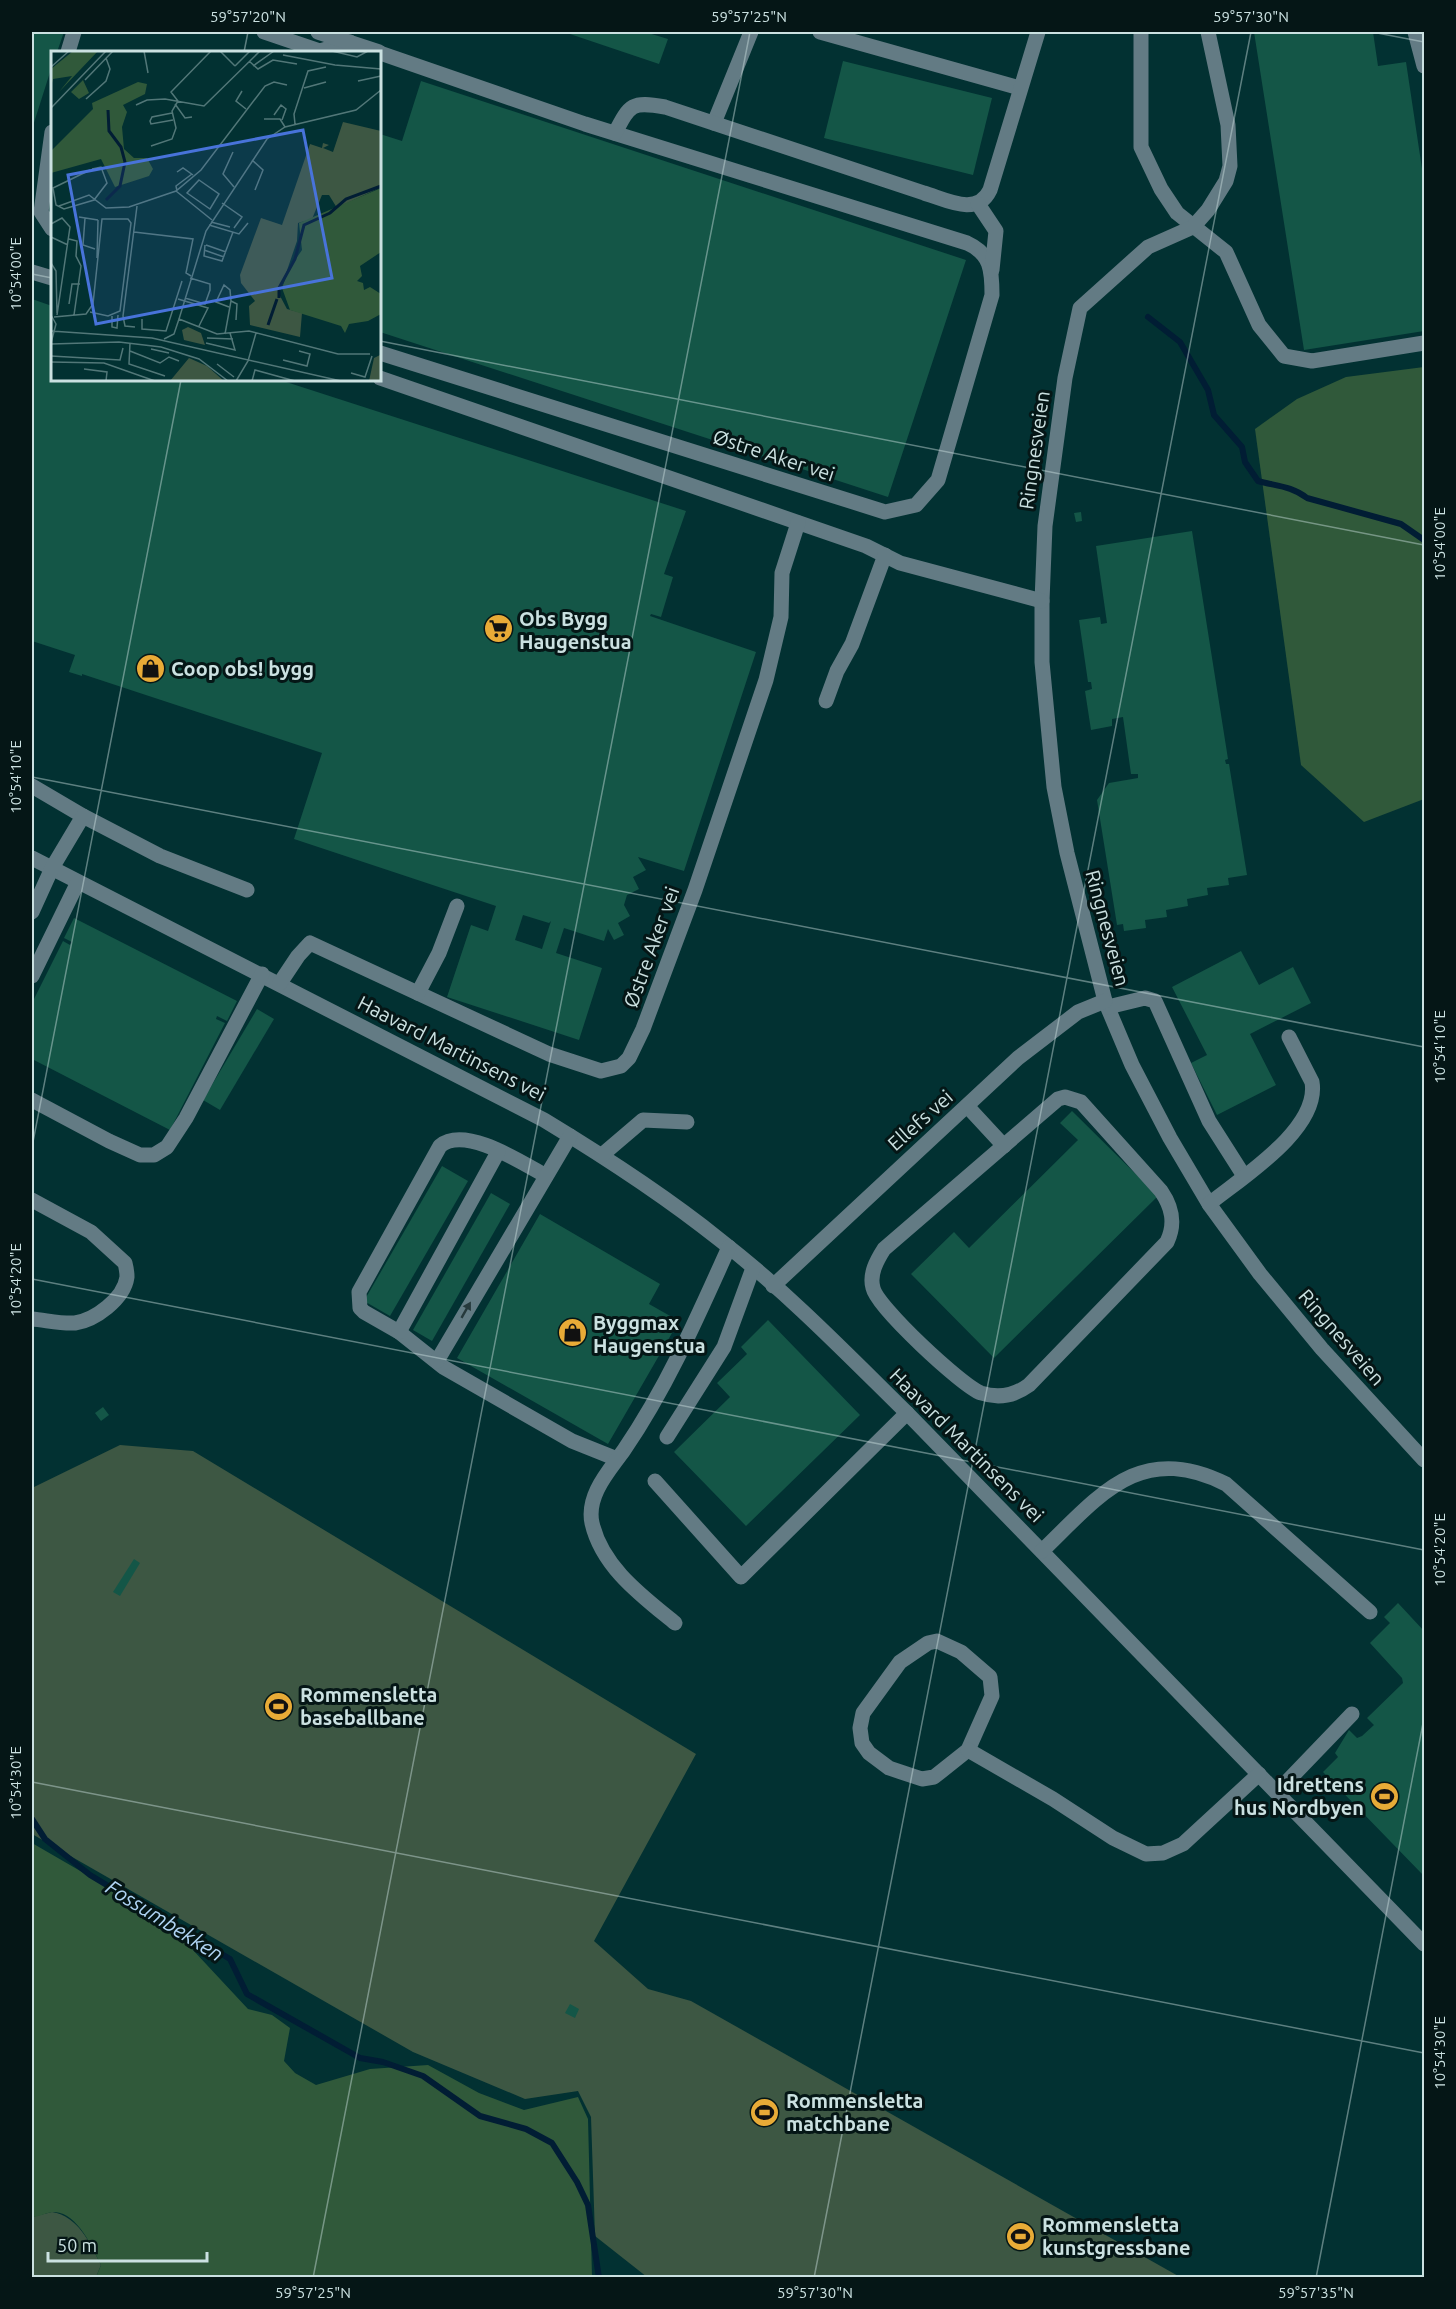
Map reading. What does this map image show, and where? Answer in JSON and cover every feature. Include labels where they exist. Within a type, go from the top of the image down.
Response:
[{"type":"street","points":[[68,51],[74,32]]},
{"type":"street","points":[[264,32],[320,51],[350,42]]},
{"type":"street","points":[[318,32],[374,51]]},
{"type":"street","points":[[714,123],[751,32]]},
{"type":"street","points":[[820,32],[1020,88]]},
{"type":"street","points":[[615,133],[628,108],[646,104],[665,107],[764,142],[924,193],[967,206],[978,204],[986,199],[990,190],[1038,32]]},
{"type":"street","points":[[1141,32],[1141,147],[1173,208],[1193,227],[1226,252],[1259,325],[1284,356],[1312,361],[1425,344]]},
{"type":"street","points":[[1193,227],[1215,201],[1227,181],[1230,166],[1228,125],[1208,32]]},
{"type":"street","points":[[1415,32],[1425,66]]},
{"type":"street","points":[[381,54],[615,133],[967,243],[987,257],[992,270]]},
{"type":"street","points":[[43,223],[41,204],[51,139]]},
{"type":"street","points":[[32,162],[47,167]]},
{"type":"street","name":"Østre Aker vei","points":[[381,353],[885,512],[916,505],[938,480],[993,295],[992,270],[996,231],[978,204]]},
{"type":"street","name":"Ringnesveien","points":[[1193,227],[1148,248],[1080,308],[1052,457],[1044,526],[1042,662],[1054,787],[1067,853],[1107,1004],[1132,1065],[1170,1138],[1209,1204],[1260,1274],[1322,1349],[1424,1458]]},
{"type":"street","points":[[32,272],[51,278]]},
{"type":"street","points":[[381,378],[866,546],[900,563],[1042,601]]},
{"type":"street","name":"Østre Aker vei","points":[[280,983],[310,943],[549,1054],[601,1071],[615,1070],[629,1058],[643,1029],[695,890],[766,680],[781,616],[782,573],[798,523]]},
{"type":"street","points":[[826,701],[837,671],[852,644],[885,555]]},
{"type":"street","points":[[32,786],[82,816],[160,856],[247,890]]},
{"type":"street","points":[[32,912],[52,868],[82,816]]},
{"type":"street","name":"Haavard Martinsens vei","points":[[32,858],[494,1092],[602,1155],[729,1247],[907,1413],[1425,1944]]},
{"type":"street","points":[[32,976],[78,882]]},
{"type":"street","points":[[418,993],[439,953],[457,906]]},
{"type":"street","points":[[32,1100],[140,1155],[154,1155],[167,1147],[186,1118],[262,974]]},
{"type":"street","name":"Ellefs vei","points":[[773,1286],[1053,1029],[1077,1012],[1107,1004],[1145,998],[1155,1001],[1209,1121],[1244,1176]]},
{"type":"street","points":[[1209,1204],[1290,1135],[1310,1109],[1314,1090],[1312,1082],[1289,1037]]},
{"type":"street","points":[[1073,1097],[1091,1112],[1161,1191],[1167,1200],[1174,1221],[1167,1242],[1029,1385],[1018,1393],[1006,1396],[991,1395],[968,1386],[887,1312],[875,1296],[872,1285],[877,1259],[884,1249],[1004,1146],[1059,1099],[1073,1097]]},
{"type":"street","points":[[967,1106],[1004,1146]]},
{"type":"street","points":[[602,1155],[643,1120],[687,1122]]},
{"type":"street","points":[[437,1361],[570,1136]]},
{"type":"street","points":[[546,1176],[476,1142],[456,1138],[440,1146],[358,1292],[360,1308],[399,1332],[437,1361],[572,1441],[617,1459]]},
{"type":"street","points":[[399,1332],[498,1152]]},
{"type":"street","points":[[32,1200],[91,1232],[125,1263],[127,1278],[120,1292],[107,1307],[90,1319],[73,1323],[32,1319]]},
{"type":"street","points":[[675,1623],[621,1575],[607,1558],[592,1522],[594,1500],[617,1459],[645,1420],[701,1310],[729,1247]]},
{"type":"street","points":[[667,1437],[724,1347],[753,1268]]},
{"type":"street","points":[[655,1481],[741,1577],[907,1413]]},
{"type":"street","points":[[1042,1551],[1098,1497],[1119,1482],[1140,1471],[1163,1467],[1184,1469],[1207,1474],[1226,1484],[1370,1611]]},
{"type":"street","points":[[937,1641],[950,1645],[990,1677],[992,1695],[968,1750],[934,1777],[922,1779],[889,1768],[869,1754],[862,1743],[860,1728],[863,1713],[900,1662],[928,1642],[937,1641]]},
{"type":"street","points":[[1277,1792],[1352,1713]]},
{"type":"street","points":[[968,1750],[1053,1799],[1113,1839],[1146,1854],[1163,1853],[1183,1844],[1259,1774]]},
{"type":"green space","points":[[1424,367],[1424,799],[1364,822],[1301,765],[1255,429],[1297,399],[1346,377]]},
{"type":"green space","points":[[120,1445],[193,1451],[696,1754],[594,1941],[648,1989],[691,2001],[1180,2277],[647,2277],[595,2236],[591,2117],[578,2091],[525,2099],[413,2052],[32,1834],[32,1488]]},
{"type":"green space","points":[[32,1843],[165,1920],[248,2009],[272,2015],[290,2028],[284,2061],[295,2073],[316,2085],[370,2069],[428,2065],[479,2093],[524,2110],[578,2097],[588,2119],[592,2277],[96,2277],[101,2265],[83,2232],[71,2219],[55,2212],[32,2217]]},
{"type":"green space","points":[[52,2212],[69,2219],[88,2240],[101,2265],[96,2277],[32,2277],[32,2217]]},
{"type":"building","points":[[32,32],[64,32],[57,51],[51,51],[51,69],[32,129]]},
{"type":"building","points":[[564,32],[645,32],[668,39],[659,64]]},
{"type":"building","points":[[1254,32],[1373,32],[1378,66],[1406,62],[1424,182],[1424,331],[1304,350]]},
{"type":"building","points":[[843,61],[992,98],[973,175],[824,138]]},
{"type":"building","points":[[421,81],[966,260],[888,497],[381,332],[381,134],[402,141]]},
{"type":"building","points":[[32,299],[51,306],[51,381],[283,381],[686,511],[664,574],[673,577],[661,617],[651,614],[650,616],[756,652],[684,871],[638,857],[646,870],[633,877],[639,889],[627,895],[624,905],[630,916],[618,923],[624,935],[614,940],[608,929],[604,941],[564,928],[556,953],[602,968],[579,1040],[447,997],[471,925],[488,931],[496,906],[294,839],[322,753],[82,674],[82,676],[69,672],[75,655],[32,641]],"holes":[[[523,915],[549,923],[551,921],[542,949],[515,940]]]},
{"type":"building","points":[[1081,512],[1082,521],[1076,522],[1074,513]]},
{"type":"building","points":[[1192,531],[1228,759],[1225,760],[1226,764],[1229,764],[1247,875],[1228,878],[1229,885],[1207,888],[1208,895],[1187,899],[1188,906],[1166,910],[1167,917],[1145,920],[1146,928],[1124,931],[1123,924],[1117,925],[1097,800],[1109,783],[1138,778],[1138,774],[1131,774],[1123,717],[1112,719],[1112,726],[1091,730],[1085,691],[1092,689],[1091,682],[1088,682],[1079,620],[1100,617],[1101,624],[1107,623],[1096,546]]},
{"type":"building","points":[[74,918],[237,1001],[227,1021],[217,1016],[216,1019],[225,1023],[170,1130],[32,1059],[32,1003],[63,941],[70,945],[72,942],[64,938]]},
{"type":"building","points":[[1241,951],[1259,985],[1293,967],[1311,1003],[1250,1034],[1276,1085],[1217,1115],[1191,1063],[1207,1055],[1172,987]]},
{"type":"building","points":[[257,1009],[274,1019],[220,1110],[203,1100]]},
{"type":"building","points":[[1072,1111],[1158,1196],[994,1358],[911,1274],[954,1232],[969,1248],[1078,1140],[1060,1123]]},
{"type":"building","points":[[442,1166],[468,1181],[390,1316],[364,1301]]},
{"type":"building","points":[[491,1193],[510,1204],[432,1341],[413,1330]]},
{"type":"building","points":[[540,1214],[660,1284],[649,1304],[679,1321],[608,1444],[457,1358]]},
{"type":"building","points":[[768,1320],[860,1415],[746,1526],[674,1452],[730,1397],[717,1383],[747,1354],[741,1347]]},
{"type":"building","points":[[103,1407],[109,1415],[101,1421],[95,1413]]},
{"type":"building","points":[[134,1559],[140,1563],[120,1596],[113,1592]]},
{"type":"building","name":"Idrettens hus Nordbyen","points":[[1398,1603],[1424,1631],[1424,1876],[1323,1772],[1338,1757],[1335,1753],[1349,1730],[1357,1738],[1362,1736],[1374,1725],[1367,1718],[1403,1683],[1402,1678],[1370,1643],[1390,1623],[1384,1617]]},
{"type":"building","points":[[570,2004],[579,2009],[575,2018],[565,2013]]},
{"type":"waterway","points":[[1148,317],[1180,342],[1208,390],[1214,415],[1242,447],[1245,462],[1258,481],[1290,489],[1307,498],[1401,524],[1424,540]]},
{"type":"waterway","name":"Fossumbekken","points":[[32,1819],[45,1839],[90,1875],[230,1959],[247,1994],[360,2058],[383,2062],[423,2076],[480,2116],[526,2129],[552,2143],[577,2182],[588,2205],[599,2278]]},
{"type":"place","name":"Obs Bygg Haugenstua","points":[[498,629]]},
{"type":"place","name":"Coop obs! bygg","points":[[150,668]]},
{"type":"place","name":"Byggmax Haugenstua","points":[[572,1333]]},
{"type":"place","name":"Rommensletta baseballbane","points":[[279,1706]]},
{"type":"place","name":"Idrettens hus Nordbyen","points":[[1385,1796]]},
{"type":"place","name":"Rommensletta matchbane","points":[[765,2112]]},
{"type":"place","name":"Rommensletta kunstgressbane","points":[[1021,2236]]}]
